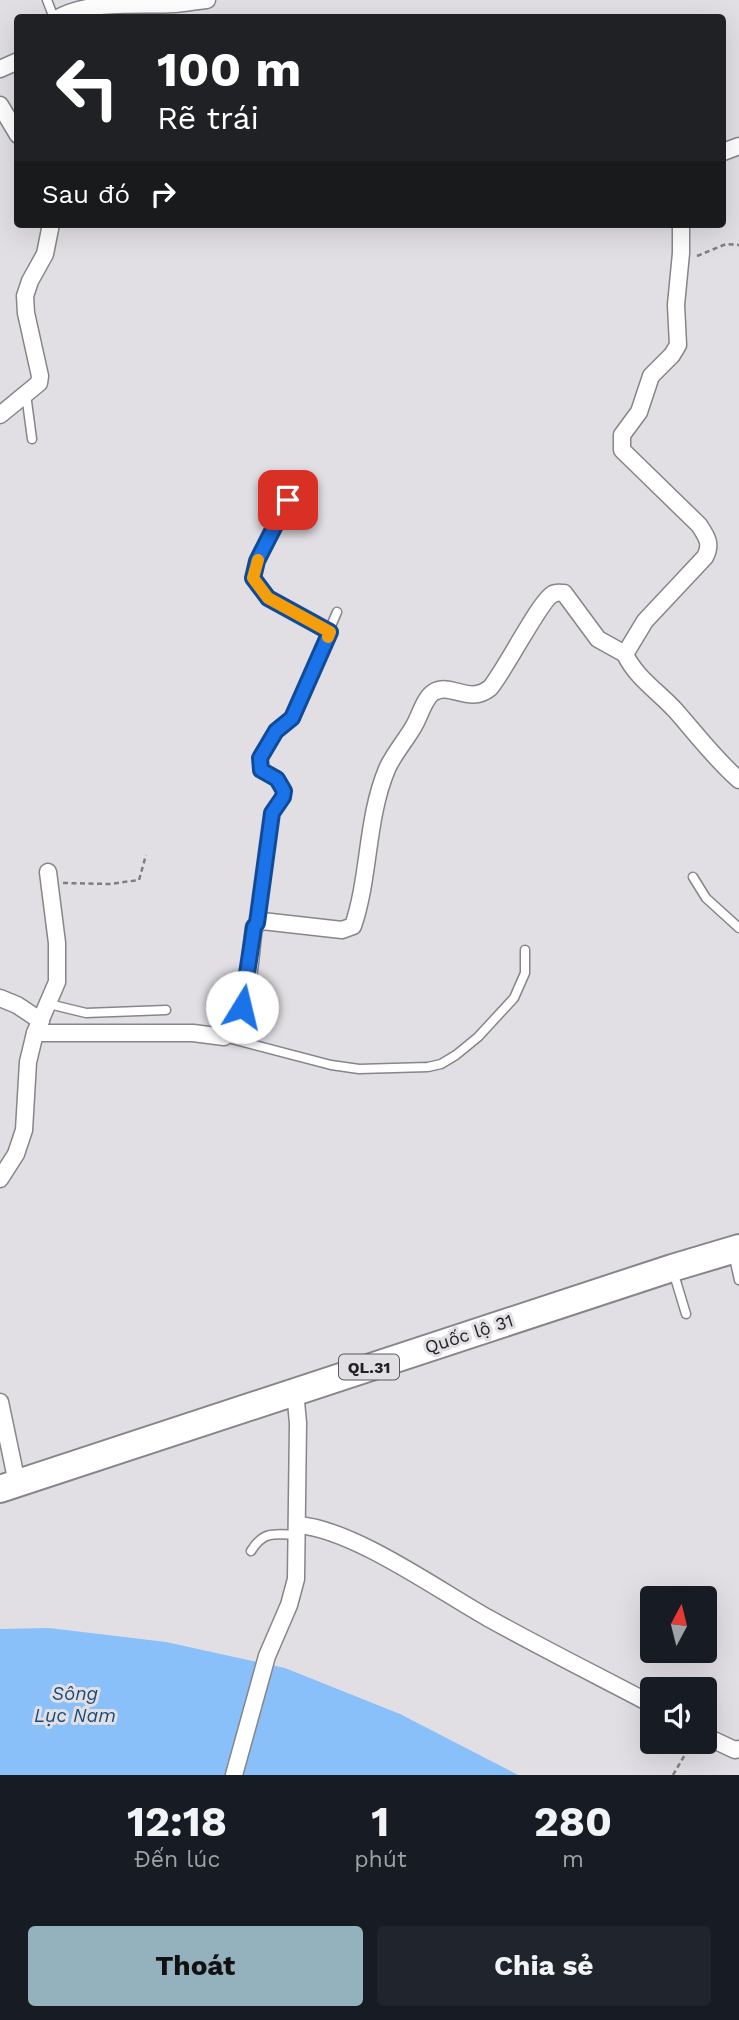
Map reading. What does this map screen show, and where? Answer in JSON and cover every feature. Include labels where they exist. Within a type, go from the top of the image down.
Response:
[{"type":"highway","name":"Quốc lộ 31","points":[[9,1486],[736,1249]]},
{"type":"street","points":[[62,14],[85,6],[117,2],[206,0]]},
{"type":"street","points":[[0,105],[14,128]]},
{"type":"street","points":[[0,415],[37,387],[40,376],[26,313],[25,296],[30,281],[46,254],[50,228]]},
{"type":"street","points":[[625,654],[645,621],[705,557],[710,548],[709,540],[699,526],[676,500],[622,450],[621,443],[622,435],[639,412],[651,376],[678,345],[676,305],[681,228]]},
{"type":"street","points":[[0,998],[17,1005],[38,1027],[193,1033],[223,1037],[237,1020],[242,1007],[254,927],[262,921],[342,930],[353,926],[360,905],[377,803],[387,768],[414,727],[429,697],[439,690],[482,695],[490,688],[537,612],[550,595],[555,593],[564,593],[597,639],[625,654],[644,680],[739,780]]},
{"type":"street","points":[[0,1179],[16,1154],[24,1130],[28,1062],[38,1027],[57,982],[57,943],[48,877]]},
{"type":"street","points":[[234,1775],[267,1656],[289,1605],[296,1579],[298,1423],[295,1391]]},
{"type":"street","points":[[0,1402],[9,1486]]},
{"type":"street","points":[[298,1530],[325,1529],[380,1556],[581,1669],[640,1698]]},
{"type":"street","points":[[717,1742],[736,1750],[739,1748]]},
{"type":"lane","points":[[26,394],[32,439]]},
{"type":"lane","points":[[288,500],[257,561],[253,578],[268,598],[330,632]]},
{"type":"lane","points":[[257,923],[272,813],[284,791],[277,779],[261,770],[260,758],[276,731],[292,718],[337,612]]},
{"type":"lane","points":[[693,877],[706,898],[739,928]]},
{"type":"lane","points":[[223,1037],[331,1065],[359,1069],[428,1067],[441,1064],[478,1037],[514,998],[525,973],[525,950]]},
{"type":"lane","points":[[49,1004],[86,1013],[166,1010]]},
{"type":"lane","points":[[736,1249],[739,1280]]},
{"type":"lane","points":[[672,1268],[686,1314]]},
{"type":"lane","points":[[251,1551],[264,1536],[298,1530]]},
{"type":"path","points":[[680,261],[726,244],[739,245]]},
{"type":"path","points":[[48,877],[110,884],[139,880],[146,855]]},
{"type":"path","points":[[673,1775],[685,1754]]},
{"type":"water","name":"Sông Lục Nam","points":[[49,1628],[166,1642],[285,1668],[400,1714],[518,1775],[0,1775],[0,1629]]},
{"type":"slow traffic","points":[[258,560],[253,578],[268,598],[330,632],[328,637]]},
{"type":"route","points":[[242,1007],[272,813],[284,791],[277,779],[261,770],[260,758],[276,731],[292,718],[330,632],[268,598],[253,578],[257,561],[288,500]]}]
